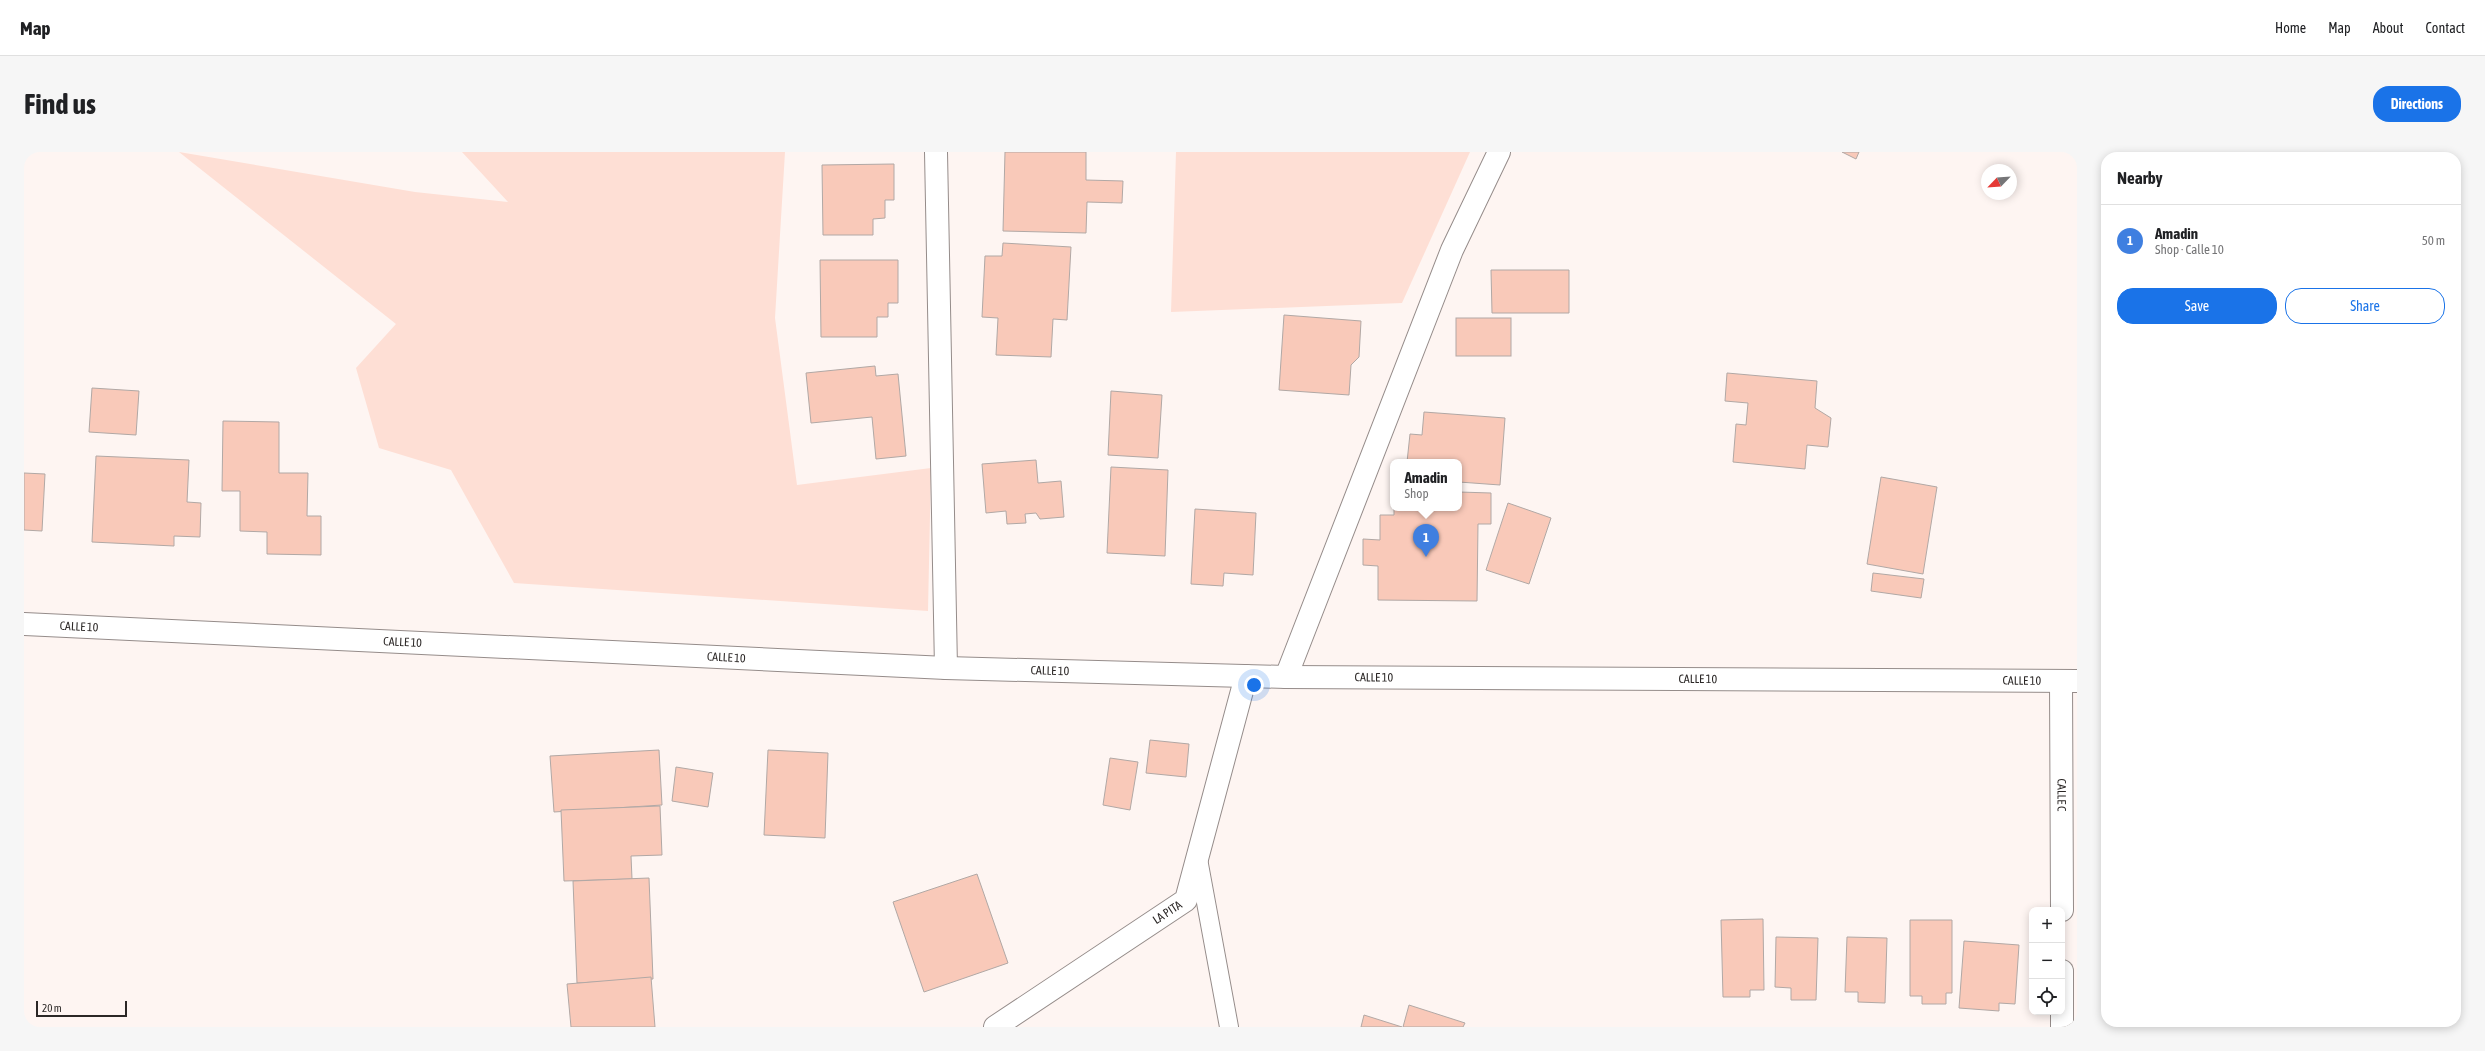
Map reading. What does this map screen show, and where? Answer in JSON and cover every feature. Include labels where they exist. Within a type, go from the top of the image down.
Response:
[{"type":"main road","points":[[936,152],[946,668]]},
{"type":"main road","points":[[1286,677],[1452,250],[1499,152]]},
{"type":"main road","name":"CALLE 10","points":[[24,624],[946,668],[1286,677],[2069,681]]},
{"type":"main road","name":"LA PITA","points":[[995,1027],[1186,900],[1246,676]]},
{"type":"main road","name":"CALLE C","points":[[2062,907],[2069,681]]},
{"type":"main road","points":[[2062,979],[2062,1027]]},
{"type":"lane","points":[[1197,857],[1230,1027]]},
{"type":"shaded area","points":[[179,152],[415,192],[508,202],[462,152],[785,152],[775,318],[797,485],[931,468],[928,611],[514,583],[451,470],[379,448],[356,368],[396,324]]},
{"type":"shaded area","points":[[1176,152],[1470,152],[1402,303],[1171,312]]},
{"type":"building","points":[[1005,152],[1086,152],[1086,180],[1123,181],[1122,203],[1087,202],[1086,233],[1003,231]]},
{"type":"building","points":[[1842,152],[1859,152],[1856,159]]},
{"type":"building","points":[[894,164],[894,200],[885,200],[885,218],[873,219],[873,235],[823,235],[822,165]]},
{"type":"building","points":[[1003,243],[1071,247],[1067,320],[1053,319],[1051,357],[996,355],[998,318],[982,317],[985,256],[1002,256]]},
{"type":"building","points":[[820,260],[898,260],[898,303],[888,303],[888,317],[877,317],[877,337],[821,337]]},
{"type":"building","points":[[1491,270],[1569,270],[1569,313],[1492,313]]},
{"type":"building","points":[[1284,315],[1361,321],[1359,357],[1351,365],[1349,395],[1279,390]]},
{"type":"building","points":[[1456,318],[1511,318],[1511,356],[1456,356]]},
{"type":"building","points":[[875,366],[876,376],[898,374],[906,456],[876,459],[872,417],[811,423],[806,373]]},
{"type":"building","points":[[1727,373],[1817,381],[1815,408],[1831,418],[1828,447],[1807,445],[1805,469],[1733,462],[1736,424],[1746,425],[1748,403],[1725,401]]},
{"type":"building","points":[[92,388],[139,391],[136,435],[89,432]]},
{"type":"building","points":[[1111,391],[1162,395],[1158,458],[1108,455]]},
{"type":"building","points":[[1424,412],[1505,418],[1500,485],[1462,482],[1462,459],[1407,459],[1410,434],[1422,435]]},
{"type":"building","points":[[223,421],[279,422],[279,473],[308,473],[307,516],[321,516],[321,555],[267,554],[267,532],[240,531],[240,491],[222,491]]},
{"type":"building","points":[[96,456],[189,460],[187,502],[201,503],[200,537],[174,536],[174,546],[92,542]]},
{"type":"building","points":[[1036,460],[1038,483],[1061,481],[1064,517],[1040,519],[1036,513],[1025,514],[1026,523],[1007,524],[1006,511],[986,513],[982,464]]},
{"type":"building","points":[[1111,467],[1168,470],[1165,556],[1107,553]]},
{"type":"building","points":[[24,473],[45,474],[42,531],[24,530]]},
{"type":"building","points":[[1881,477],[1937,487],[1923,574],[1867,564]]},
{"type":"building","points":[[1462,492],[1491,493],[1491,524],[1478,524],[1477,601],[1378,600],[1378,566],[1363,565],[1363,539],[1380,540],[1380,515],[1394,515],[1394,511],[1462,511]]},
{"type":"building","points":[[1508,503],[1551,518],[1529,584],[1486,570]]},
{"type":"building","points":[[1195,509],[1256,513],[1253,575],[1224,573],[1223,586],[1191,584]]},
{"type":"building","points":[[1873,573],[1924,579],[1921,598],[1871,591]]},
{"type":"building","points":[[1150,740],[1189,744],[1186,777],[1146,773]]},
{"type":"building","points":[[659,750],[662,805],[554,812],[550,756]]},
{"type":"building","points":[[768,750],[828,753],[825,838],[764,835]]},
{"type":"building","points":[[1110,758],[1138,762],[1130,810],[1103,805]]},
{"type":"building","points":[[676,767],[713,773],[708,807],[672,801]]},
{"type":"building","points":[[660,806],[662,855],[631,856],[632,879],[564,881],[561,810]]},
{"type":"building","points":[[977,874],[1008,963],[924,992],[893,902]]},
{"type":"building","points":[[649,878],[653,979],[577,983],[573,881]]},
{"type":"building","points":[[1763,919],[1764,990],[1750,990],[1750,997],[1723,997],[1721,920]]},
{"type":"building","points":[[1910,920],[1952,920],[1952,993],[1946,993],[1946,1004],[1922,1004],[1922,996],[1910,996]]},
{"type":"building","points":[[1776,937],[1818,938],[1816,1000],[1791,1000],[1791,988],[1775,987]]},
{"type":"building","points":[[1847,937],[1887,938],[1885,1003],[1858,1002],[1858,992],[1845,992]]},
{"type":"building","points":[[1964,941],[2019,945],[2015,1004],[1999,1003],[1999,1011],[1959,1008]]},
{"type":"building","points":[[651,977],[655,1027],[571,1027],[567,984]]},
{"type":"building","points":[[1409,1005],[1465,1023],[1463,1027],[1403,1027]]},
{"type":"building","points":[[1364,1015],[1402,1027],[1361,1027]]},
{"type":"place","name":"Amadin","points":[[1426,557]]}]
